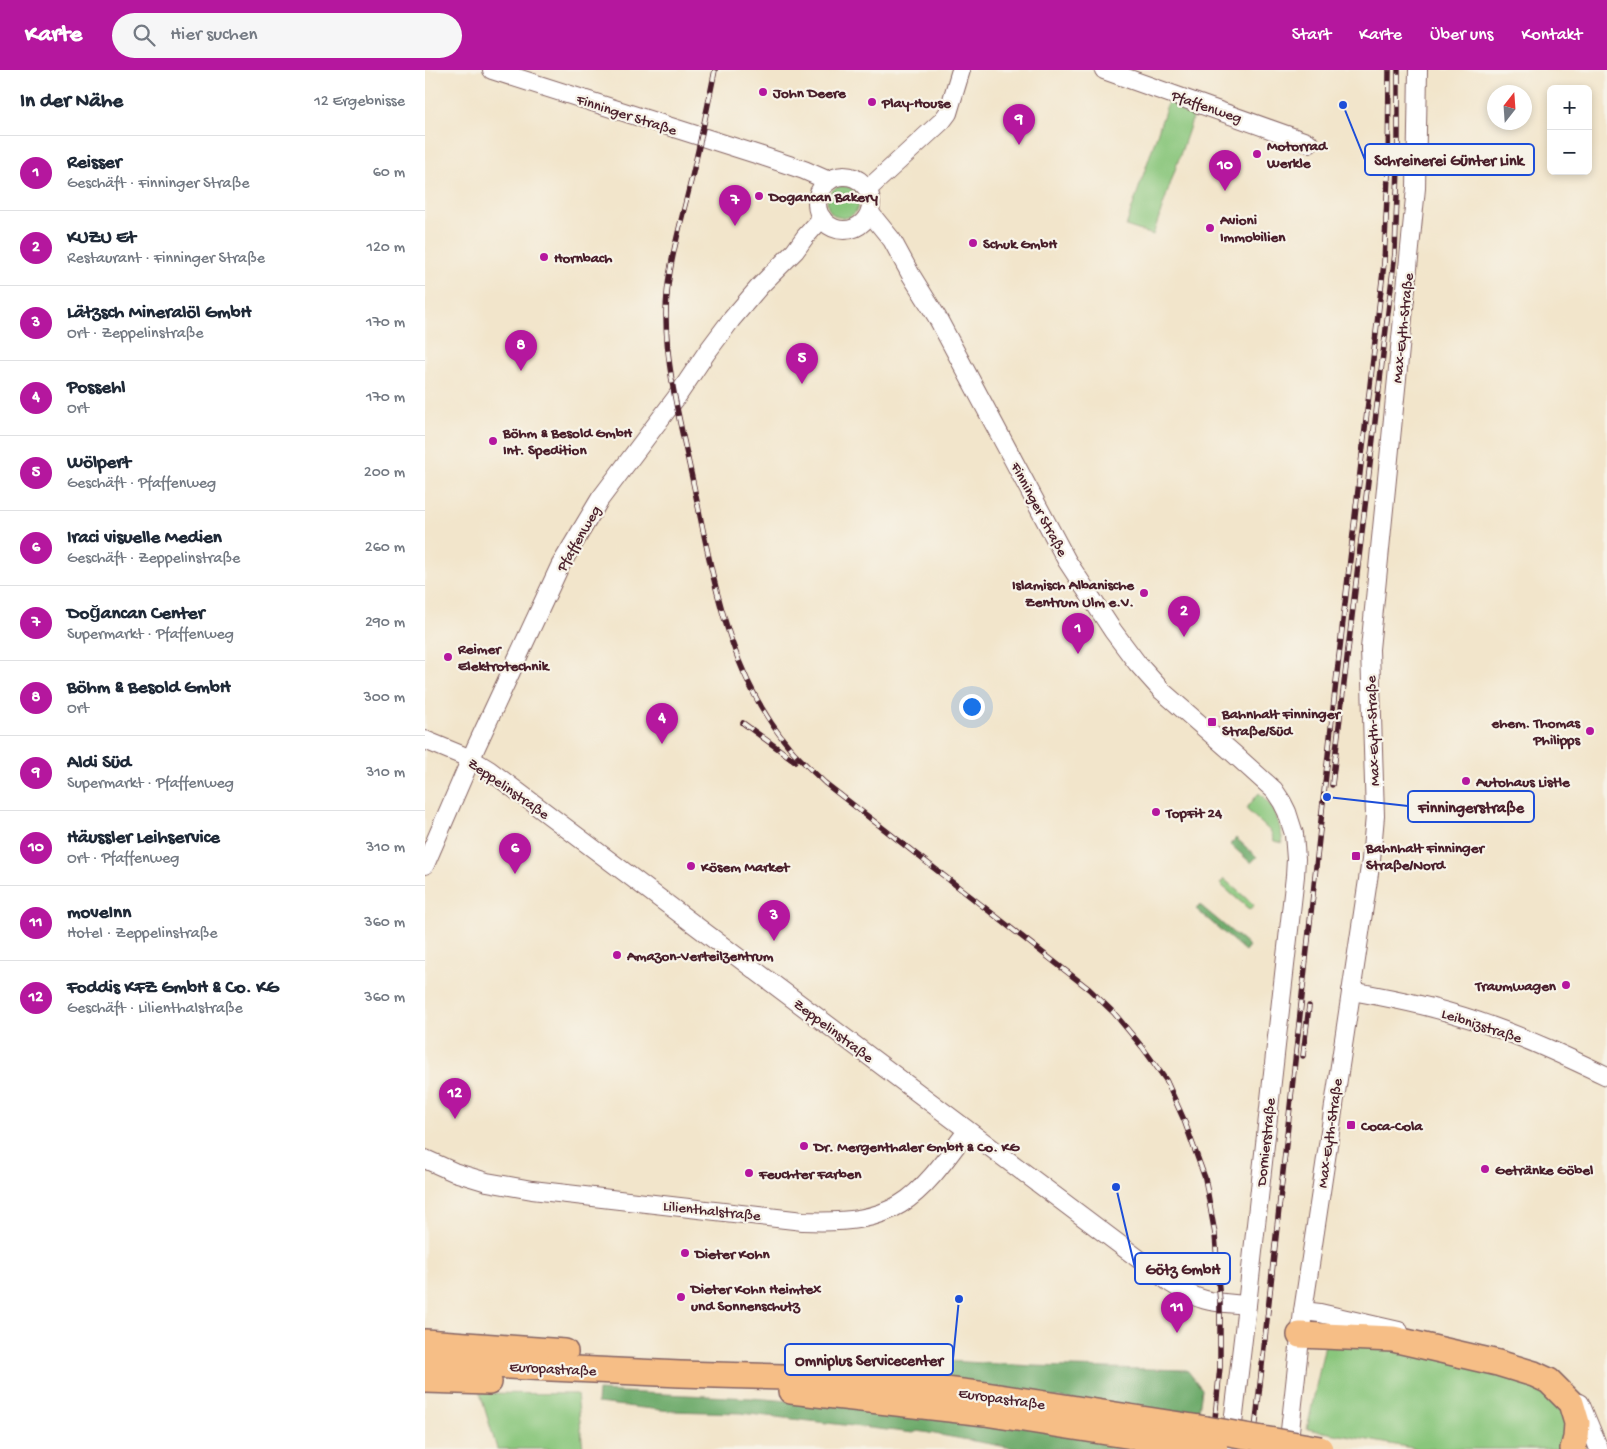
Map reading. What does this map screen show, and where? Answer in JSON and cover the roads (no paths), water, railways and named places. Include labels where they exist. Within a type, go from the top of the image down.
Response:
[{"type":"highway","points":[[1302,1323],[1393,1339],[1498,1363],[1534,1374],[1549,1381],[1571,1403],[1577,1423],[1573,1449]]},
{"type":"highway","points":[[425,1342],[743,1365],[856,1379]]},
{"type":"highway","name":"Europastraße","points":[[425,1362],[680,1374],[856,1379],[986,1395],[1208,1441]]},
{"type":"highway","name":"Europastraße","points":[[680,1374],[809,1394],[898,1402],[1208,1441],[1321,1449]]},
{"type":"highway","points":[[425,1380],[809,1394]]},
{"type":"street","points":[[826,183],[817,200],[817,208],[825,221],[842,230],[855,228],[866,218],[872,203],[865,186],[894,157],[911,149],[948,114],[961,70]]},
{"type":"street","name":"Pfaffenweg","points":[[1104,70],[1309,143]]},
{"type":"street","name":"Max-Eyth-Straße","points":[[1288,1449],[1302,1323],[1370,864],[1375,816],[1370,649],[1416,188],[1418,70]]},
{"type":"street","name":"Finninger Straße","points":[[499,71],[541,78],[810,173],[826,183],[839,176],[846,176],[856,179],[865,186]]},
{"type":"street","name":"Finninger Straße","points":[[866,218],[892,240],[937,317],[1067,561],[1107,623],[1137,663],[1162,691],[1274,790],[1287,812],[1294,834]]},
{"type":"street","name":"Pfaffenweg","points":[[425,865],[560,566],[600,499],[731,320],[760,286],[795,251],[817,238],[825,221]]},
{"type":"street","name":"Zeppelinstraße","points":[[425,740],[471,760],[503,781],[1172,1284],[1190,1295],[1206,1301],[1247,1305]]},
{"type":"street","name":"Dornierstraße","points":[[1229,1449],[1295,876],[1294,834]]},
{"type":"street","name":"Leibnizstraße","points":[[1351,990],[1413,1004],[1490,1025],[1607,1076]]},
{"type":"street","name":"Lilienthalstraße","points":[[425,1159],[454,1172],[487,1182],[532,1190],[833,1222],[878,1216],[911,1198],[937,1172],[967,1131]]},
{"type":"street","points":[[1302,1323],[1320,1313],[1500,1354],[1537,1365],[1554,1373],[1578,1399],[1599,1449]]},
{"type":"railway","points":[[715,70],[700,144],[677,236],[668,283],[666,315],[668,355],[674,395],[714,581],[736,652],[750,686],[768,718],[803,762],[825,783],[1089,989],[1114,1013],[1166,1080],[1184,1120],[1205,1178],[1215,1234],[1220,1303],[1220,1367],[1212,1449]]},
{"type":"railway","points":[[1253,1449],[1335,691],[1384,263],[1388,175],[1389,70]]},
{"type":"railway","points":[[1332,785],[1395,253],[1398,167],[1398,70]]},
{"type":"railway","points":[[743,723],[795,761]]},
{"type":"railway","points":[[1303,1056],[1309,1006]]},
{"type":"place","name":"John Deere","points":[[763,92]]},
{"type":"place","name":"Play-House","points":[[872,102]]},
{"type":"place","name":"Schreinerei Günter Link","points":[[1343,105]]},
{"type":"place","name":"Aldi Süd","points":[[1019,145]]},
{"type":"place","name":"Motorrad Werkle","points":[[1257,154]]},
{"type":"place","name":"Häussler Leihservice","points":[[1225,191]]},
{"type":"place","name":"Dogancan Bakery","points":[[759,196]]},
{"type":"place","name":"Doğancan Center","points":[[735,226]]},
{"type":"place","name":"Avioni Immobilien","points":[[1210,228]]},
{"type":"place","name":"Schuk GmbH","points":[[973,243]]},
{"type":"place","name":"Hornbach","points":[[544,257]]},
{"type":"place","name":"Böhm & Besold GmbH","points":[[521,371]]},
{"type":"place","name":"Wölpert","points":[[802,384]]},
{"type":"place","name":"Böhm & Besold GmbH Int. Spedition","points":[[493,441]]},
{"type":"place","name":"Islamisch Albanische Zentrum Ulm e.V.","points":[[1144,593]]},
{"type":"place","name":"KUZU Et","points":[[1184,637]]},
{"type":"place","name":"Reisser","points":[[1078,654]]},
{"type":"place","name":"Reimer Elektrotechnik","points":[[448,657]]},
{"type":"place","name":"Bahnhalt Finninger Straße/Süd","points":[[1212,722]]},
{"type":"place","name":"ehem. Thomas Philipps","points":[[1590,731]]},
{"type":"place","name":"Possehl","points":[[662,744]]},
{"type":"place","name":"Autohaus Listle","points":[[1466,781]]},
{"type":"place","name":"Finningerstraße","points":[[1327,797]]},
{"type":"place","name":"TopFit 24","points":[[1156,812]]},
{"type":"place","name":"Bahnhalt Finninger Straße/Nord","points":[[1356,856]]},
{"type":"place","name":"Kösem Market","points":[[691,866]]},
{"type":"place","name":"Iraci visuelle Medien","points":[[515,874]]},
{"type":"place","name":"Lätzsch Mineralöl GmbH","points":[[774,941]]},
{"type":"place","name":"Amazon-Verteilzentrum","points":[[617,955]]},
{"type":"place","name":"Traumwagen","points":[[1566,985]]},
{"type":"place","name":"Foddis KFZ GmbH & Co. KG","points":[[455,1119]]},
{"type":"place","name":"Coca-Cola","points":[[1351,1125]]},
{"type":"place","name":"Dr. Mergenthaler GmbH & Co. KG","points":[[804,1146]]},
{"type":"place","name":"Getränke Göbel","points":[[1485,1169]]},
{"type":"place","name":"Feuchter Farben","points":[[749,1173]]},
{"type":"place","name":"Götz GmbH","points":[[1116,1187]]},
{"type":"place","name":"Dieter Kohn","points":[[685,1253]]},
{"type":"place","name":"Dieter Kohn Heimtex und Sonnenschutz","points":[[681,1297]]},
{"type":"place","name":"Omniplus Servicecenter","points":[[959,1299]]},
{"type":"place","name":"moveInn","points":[[1177,1333]]}]
